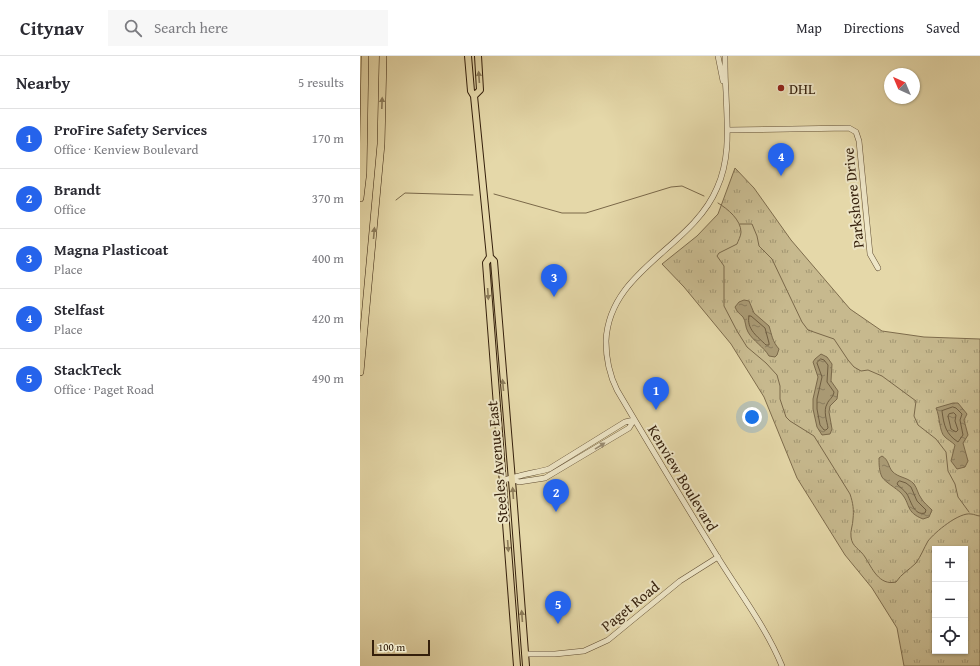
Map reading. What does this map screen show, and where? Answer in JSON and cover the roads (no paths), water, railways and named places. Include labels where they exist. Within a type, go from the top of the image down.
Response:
[{"type":"highway","points":[[360,198],[363,173],[366,56]]},
{"type":"highway","points":[[360,372],[381,144],[383,56]]},
{"type":"main road","name":"Steeles Avenue East","points":[[468,56],[471,91],[474,96],[490,257],[494,261],[526,666]]},
{"type":"main road","name":"Steeles Avenue East","points":[[474,96],[480,90],[478,56]]},
{"type":"main road","name":"Steeles Avenue East","points":[[490,257],[486,263],[516,666]]},
{"type":"street","name":"Kenview Boulevard","points":[[718,56],[726,92]]},
{"type":"street","name":"Kenview Boulevard","points":[[725,56],[728,130],[723,172],[717,188],[708,205],[696,221],[632,280],[622,294],[612,313],[607,328],[606,354],[608,369],[617,390],[759,622],[782,666]]},
{"type":"street","name":"Parkshore Drive","points":[[728,130],[849,128],[856,132],[859,136],[861,151],[870,254],[878,268]]},
{"type":"street","points":[[503,480],[549,469],[625,422],[634,420]]},
{"type":"street","points":[[512,479],[519,482],[545,478],[629,428],[634,420]]},
{"type":"street","points":[[563,460],[566,466]]},
{"type":"street","name":"Paget Road","points":[[525,654],[554,654],[584,651],[608,640],[680,581],[718,557]]},
{"type":"water","points":[[744,300],[749,301],[754,313],[769,326],[774,341],[779,349],[775,357],[769,356],[748,332],[743,317],[735,307],[739,302]]},
{"type":"water","points":[[821,354],[827,357],[832,364],[831,381],[838,391],[837,399],[830,406],[829,412],[832,429],[830,434],[822,435],[817,427],[813,409],[813,399],[818,377],[813,362]]},
{"type":"water","points":[[958,403],[967,414],[964,420],[968,435],[963,443],[968,461],[965,467],[957,469],[951,461],[955,445],[943,435],[936,408]]},
{"type":"water","points":[[882,456],[886,459],[894,473],[914,484],[922,500],[932,510],[929,517],[923,519],[913,514],[901,493],[883,479],[879,465],[879,458]]},
{"type":"waterway","points":[[494,194],[562,213],[586,213],[671,187],[682,186],[704,196]]},
{"type":"waterway","points":[[396,200],[405,193],[473,195]]},
{"type":"waterway","points":[[718,203],[726,208],[736,219],[739,223],[741,232],[737,244],[719,253],[717,256],[724,266],[724,306],[747,347],[766,363],[777,375],[780,386],[780,399],[786,417],[814,436],[850,494],[853,503],[851,537],[855,546],[863,554],[873,571],[885,581],[890,583],[896,582],[916,563],[928,541],[942,528],[954,519],[966,514],[980,516]]},
{"type":"waterway","points":[[740,224],[752,224],[759,246],[772,259],[802,322],[808,330],[834,339],[854,367],[861,371],[868,370],[882,376],[916,401],[914,416],[918,425],[936,439],[946,452],[948,471],[955,484],[958,497],[969,512]]},
{"type":"place","name":"DHL","points":[[781,88]]},
{"type":"place","name":"Stelfast","points":[[781,176]]},
{"type":"place","name":"Magna Plasticoat","points":[[554,297]]},
{"type":"place","name":"ProFire Safety Services","points":[[656,410]]},
{"type":"place","name":"Brandt","points":[[556,512]]},
{"type":"place","name":"StackTeck","points":[[558,624]]}]
